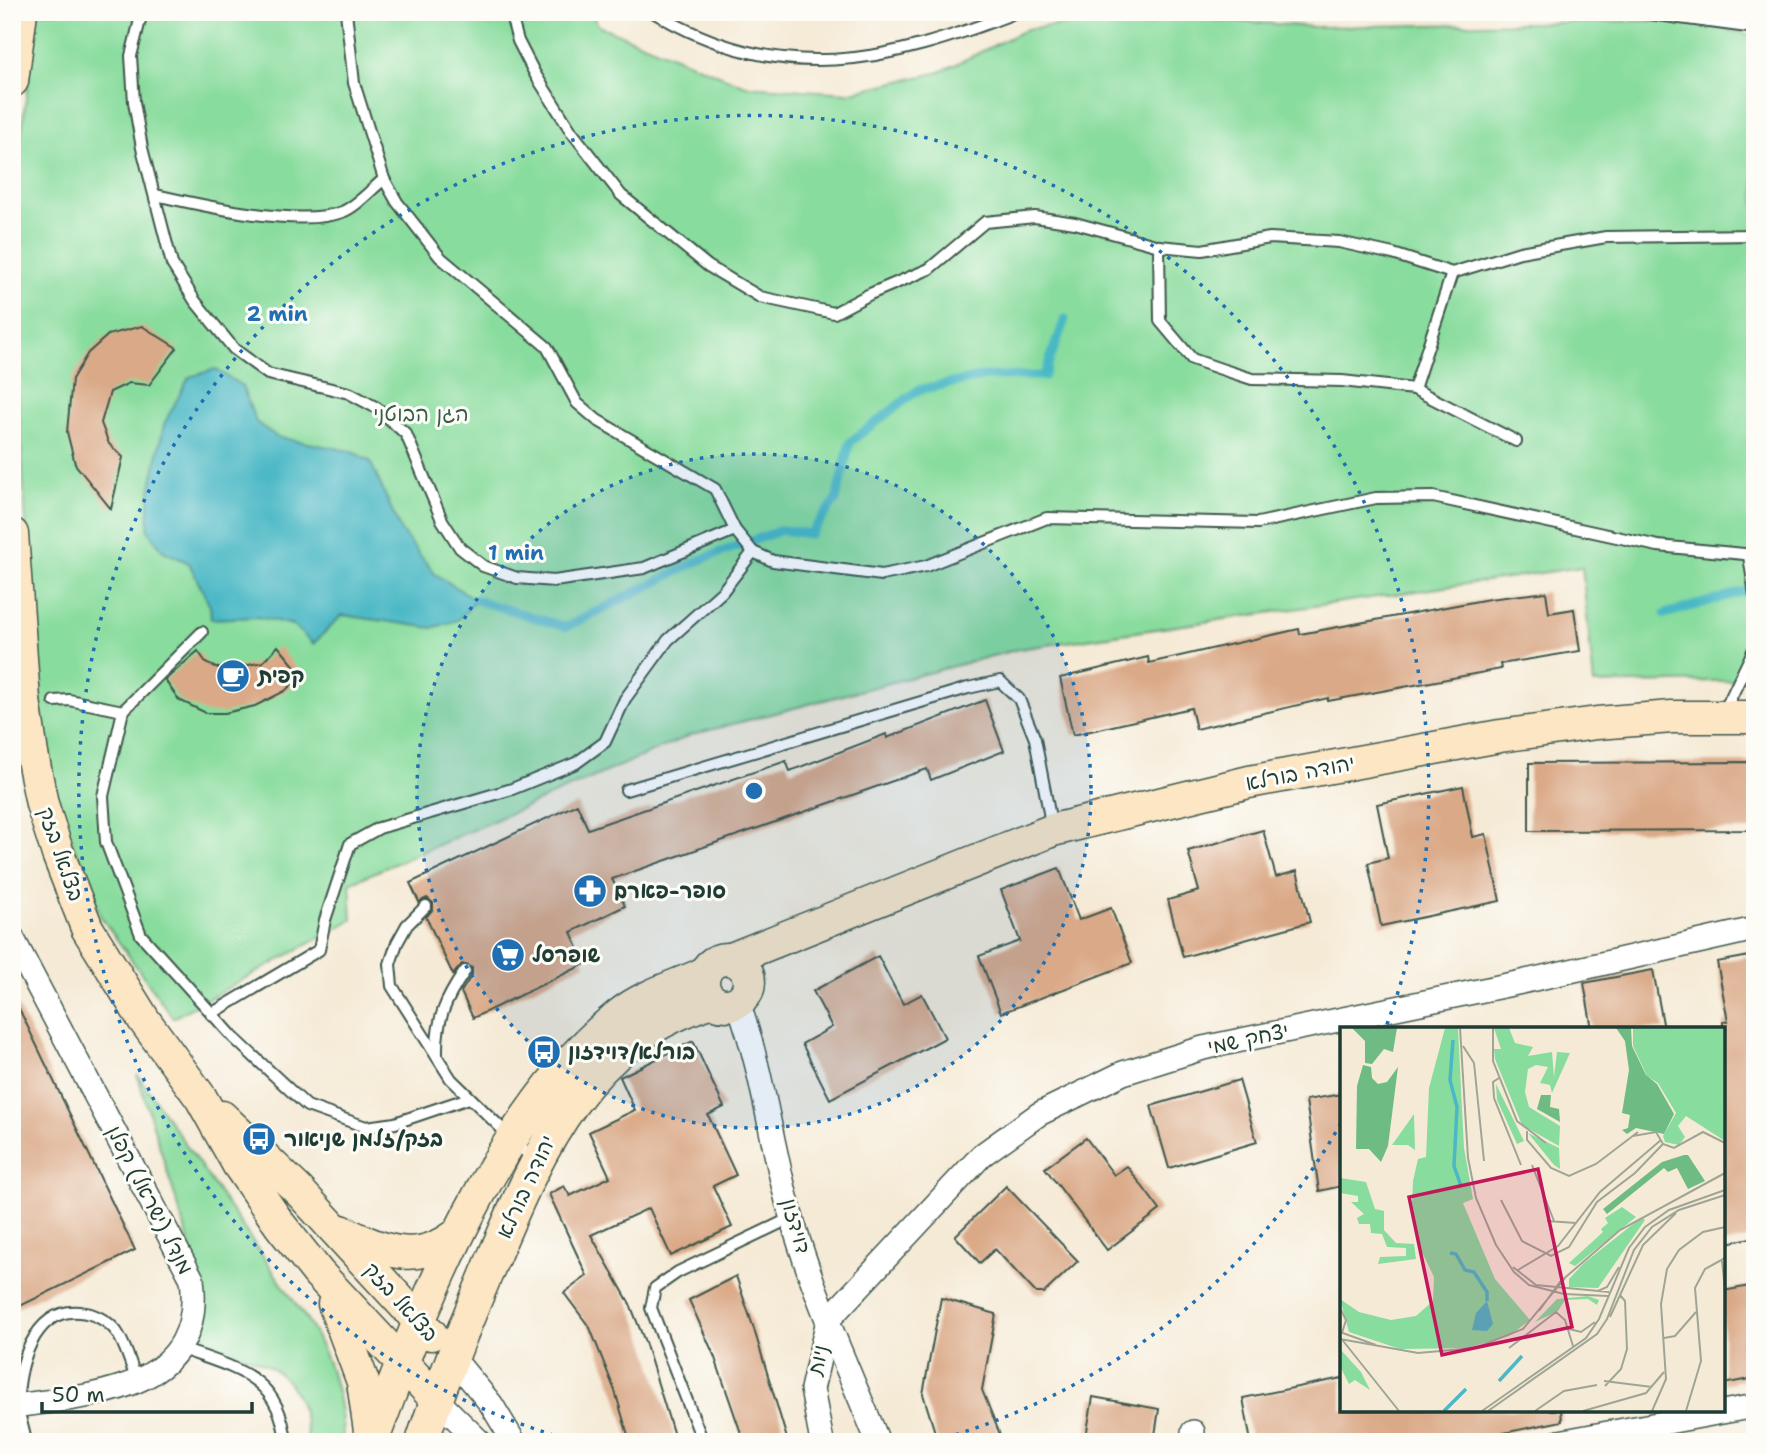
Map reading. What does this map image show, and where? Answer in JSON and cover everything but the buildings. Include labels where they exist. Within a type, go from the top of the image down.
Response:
[{"type":"street","points":[[12,81],[21,12]]},
{"type":"street","name":"בצלאל בזק","points":[[12,534],[28,727],[42,804],[87,928],[144,1020],[201,1098],[238,1164],[280,1225],[319,1274],[437,1400]]},
{"type":"street","name":"יהודה בורלא","points":[[422,1442],[524,1151],[573,1059],[621,1014],[650,997],[727,985],[862,906],[1053,830],[1249,782],[1500,736],[1597,723],[1722,716],[1755,717]]},
{"type":"street","name":"יצחק שמי","points":[[828,1320],[982,1155],[1038,1114],[1123,1073],[1203,1048],[1517,983],[1755,929]]},
{"type":"street","name":"מנדל (ישראל) קפלן","points":[[12,937],[192,1279],[195,1300],[188,1337],[182,1349]]},
{"type":"street","name":"דוידזון","points":[[727,985],[751,1037],[791,1218],[828,1320],[878,1442]]},
{"type":"street","name":"בצלאל בזק","points":[[201,1098],[262,1154],[453,1358]]},
{"type":"street","name":"יהודה בורלא","points":[[372,1442],[401,1363],[459,1233],[524,1151]]},
{"type":"street","points":[[332,1227],[378,1246],[414,1255],[443,1246],[459,1233]]},
{"type":"street","points":[[319,1274],[357,1361],[368,1405],[372,1442]]},
{"type":"street","name":"ניות","points":[[822,1442],[812,1389],[828,1320]]},
{"type":"street","points":[[14,1406],[91,1395],[137,1382],[182,1349]]},
{"type":"street","points":[[453,1358],[491,1404],[514,1442]]},
{"type":"street","points":[[437,1400],[480,1442]]},
{"type":"street","points":[[1725,1412],[1755,1406]]},
{"type":"street","points":[[1559,1442],[1722,1412]]},
{"type":"lane","points":[[142,12],[131,56],[133,79],[142,148],[172,264],[194,301],[234,349],[268,374],[349,393],[377,408],[406,434],[442,520],[460,548],[483,566],[517,578],[554,581],[644,568],[735,530]]},
{"type":"lane","points":[[346,12],[354,83],[384,179],[397,202],[440,257],[547,347],[578,402],[597,420],[715,489],[735,530],[753,552],[773,561],[882,575],[926,566],[1047,518],[1258,523],[1376,498],[1433,496],[1658,547],[1752,555],[1755,595]]},
{"type":"lane","points":[[510,12],[518,41],[536,74],[571,131],[621,195],[708,266],[760,297],[834,313],[870,293],[929,269],[985,222],[1035,217],[1074,223],[1159,246],[1202,250],[1270,239],[1339,242],[1393,254],[1452,273],[1520,252],[1606,237],[1755,235]]},
{"type":"lane","points":[[653,12],[681,29],[723,44],[794,60],[857,60],[912,49],[956,36],[1017,12]]},
{"type":"lane","points":[[1635,12],[1698,16],[1755,28]]},
{"type":"lane","points":[[156,195],[208,207],[272,215],[318,216],[343,212],[384,179]]},
{"type":"lane","points":[[1159,246],[1160,321],[1192,359],[1252,379],[1342,381],[1414,389],[1516,441]]},
{"type":"lane","points":[[1414,389],[1452,273]]},
{"type":"lane","points":[[211,1014],[319,950],[325,919],[350,844],[379,828],[512,789],[576,763],[605,743],[625,699],[668,640],[722,592],[753,552]]},
{"type":"lane","points":[[202,632],[122,711],[103,796],[106,842],[141,935],[211,1014],[307,1107],[366,1127],[395,1123],[469,1098]]},
{"type":"lane","points":[[1722,716],[1755,647]]},
{"type":"lane","points":[[625,790],[1000,681],[1019,699],[1035,739],[1053,830]]},
{"type":"lane","points":[[54,701],[69,700],[122,711]]},
{"type":"lane","points":[[426,906],[407,925],[397,943],[390,964],[392,986],[451,1079],[524,1151]]},
{"type":"lane","points":[[437,1058],[437,1031],[442,1007],[465,971]]},
{"type":"lane","points":[[703,1442],[651,1308],[655,1288],[677,1272],[791,1218]]},
{"type":"lane","points":[[26,1442],[14,1406],[28,1349],[40,1328],[65,1312],[96,1315],[106,1322],[117,1333],[137,1382]]},
{"type":"lane","points":[[182,1349],[243,1371],[261,1383],[274,1396],[284,1417],[286,1442]]},
{"type":"green space","name":"הגן הבוטני","points":[[38,12],[589,12],[599,26],[746,86],[847,93],[940,72],[1027,29],[1144,14],[1315,27],[1689,20],[1755,36],[1755,680],[1594,684],[1582,567],[1019,649],[691,735],[350,883],[352,920],[173,1018],[101,917],[72,841],[45,758],[33,630],[12,305],[18,155]]},
{"type":"green space","points":[[137,1074],[309,1323],[334,1380],[341,1410],[343,1442],[308,1442],[304,1417],[288,1382],[260,1362],[200,1342],[204,1307],[201,1280]]},
{"type":"water","points":[[215,369],[242,386],[256,422],[277,437],[350,451],[370,461],[401,531],[435,574],[476,600],[458,620],[432,628],[342,615],[313,644],[293,625],[258,617],[211,619],[210,606],[189,563],[163,551],[148,530],[150,491],[164,424],[189,377]]},
{"type":"waterway","points":[[476,600],[566,627],[702,559],[782,530],[810,534],[836,500],[850,442],[918,390],[985,376],[1044,376],[1065,319]]},
{"type":"waterway","points":[[1665,614],[1745,591]]},
{"type":"place","name":"קפית","points":[[233,676]]},
{"type":"place","name":"סופר-פארם","points":[[590,891]]},
{"type":"place","name":"שופרסל","points":[[508,955]]},
{"type":"place","name":"בורלא/דוידזון","points":[[544,1052]]},
{"type":"place","name":"בזק/זלמן שניאור","points":[[259,1139]]}]
